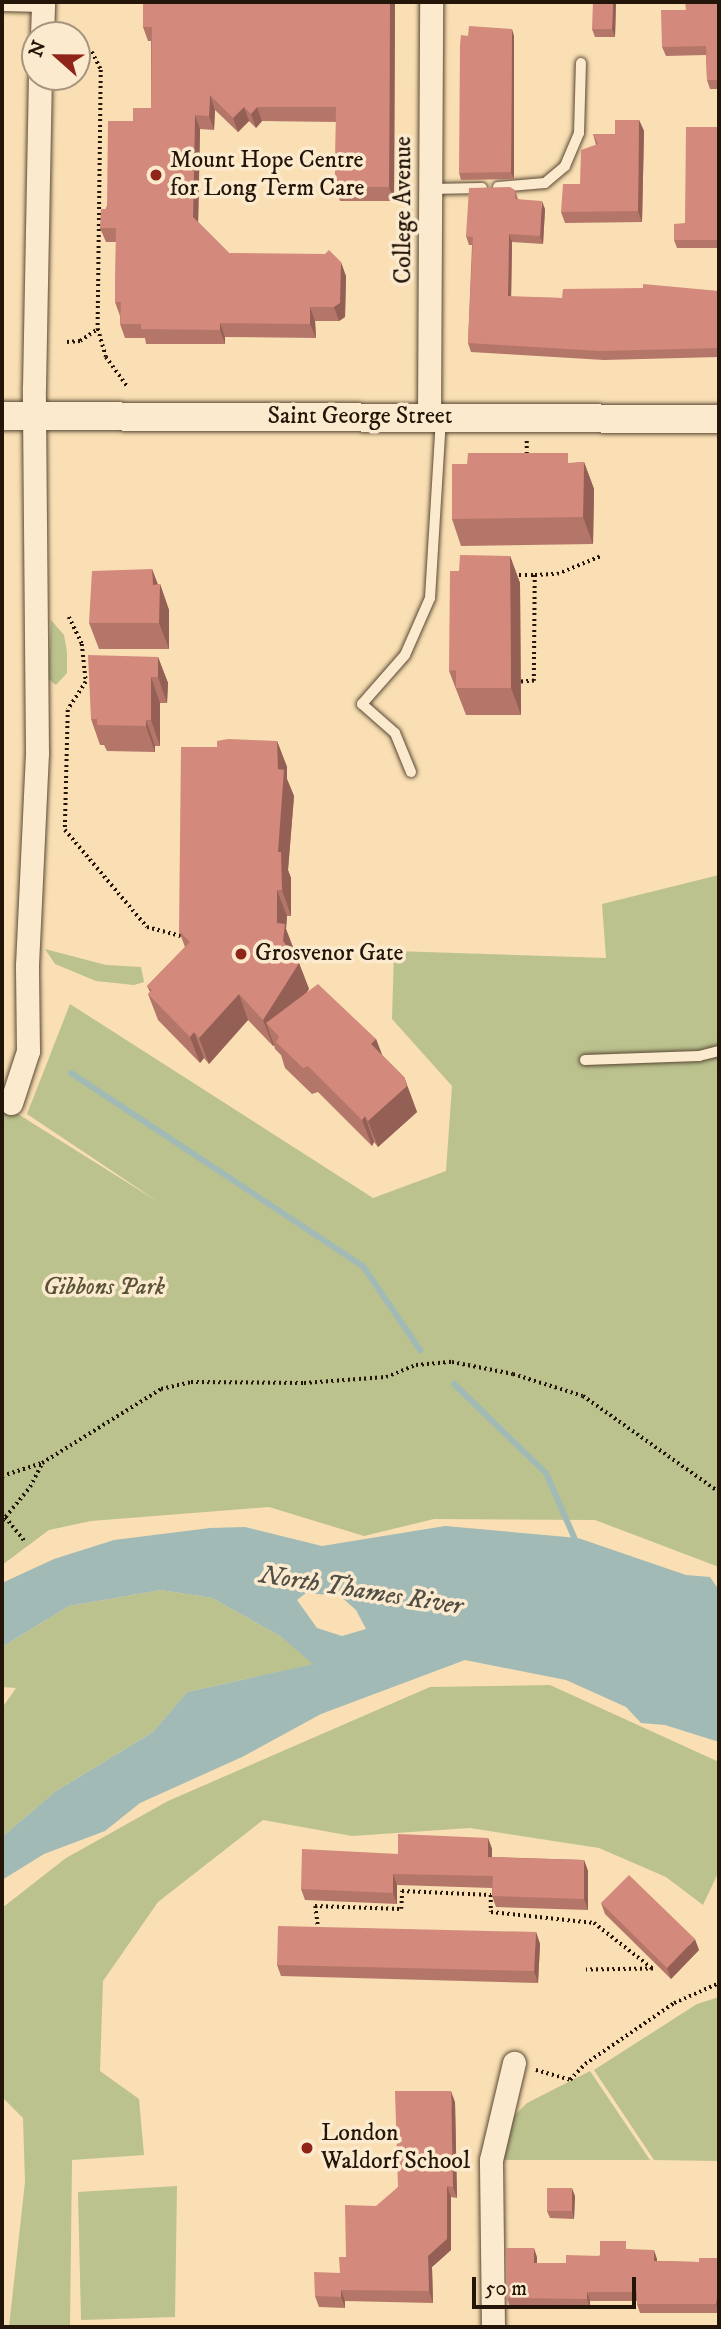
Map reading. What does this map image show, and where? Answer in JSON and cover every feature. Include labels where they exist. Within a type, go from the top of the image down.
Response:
[{"type":"street","name":"College Avenue","points":[[430,2],[430,188],[435,418]]},
{"type":"street","points":[[11,1103],[28,1051],[27,965],[37,731],[34,416],[40,91]]},
{"type":"street","name":"Saint George Street","points":[[2,416],[719,419]]},
{"type":"street","points":[[493,2327],[491,2160],[514,2063]]},
{"type":"lane","points":[[2,6],[43,4]]},
{"type":"lane","points":[[430,188],[545,183],[565,166],[577,151],[581,63]]},
{"type":"lane","points":[[411,772],[395,733],[362,704],[405,655],[430,598],[435,418]]},
{"type":"lane","points":[[585,1060],[699,1056],[719,1051]]},
{"type":"path","points":[[91,52],[101,70],[98,329],[106,357],[128,387]]},
{"type":"path","points":[[67,342],[79,341],[98,329]]},
{"type":"path","points":[[527,418],[527,467]]},
{"type":"path","points":[[509,575],[557,574],[601,556]]},
{"type":"path","points":[[521,682],[534,681],[534,575]]},
{"type":"path","points":[[69,617],[82,644],[86,682],[68,710],[65,830],[147,928],[181,936]]},
{"type":"path","points":[[2,1476],[42,1463],[161,1390],[191,1382],[304,1383],[386,1377],[416,1365],[452,1362],[513,1374],[583,1396],[636,1429],[719,1492]]},
{"type":"path","points":[[4,1519],[42,1463]]},
{"type":"path","points":[[2,1513],[4,1519],[25,1541]]},
{"type":"path","points":[[319,1932],[315,1906],[401,1909],[402,1891],[491,1895],[491,1912],[594,1923],[653,1969],[586,1970]]},
{"type":"path","points":[[514,2063],[570,2080],[585,2064],[674,2003],[719,1983]]},
{"type":"green space","points":[[51,620],[64,635],[67,652],[67,673],[56,685],[48,679]]},
{"type":"green space","name":"Gibbons Park","points":[[719,875],[719,1567],[595,1520],[434,1519],[364,1536],[269,1507],[91,1521],[49,1530],[2,1565],[2,1104],[160,1203],[27,1114],[70,1004],[373,1198],[446,1171],[452,1086],[392,1019],[394,951],[606,958],[602,904]]},
{"type":"green space","points":[[45,949],[106,965],[141,967],[144,982],[134,985],[96,981],[55,964]]},
{"type":"green space","points":[[161,1590],[212,1598],[280,1636],[314,1664],[187,1692],[153,1732],[56,1791],[2,1837],[2,1708],[16,1688],[2,1687],[2,1647],[69,1606]]},
{"type":"green space","points":[[550,1685],[719,1762],[719,1871],[703,1905],[666,1877],[599,1848],[470,1828],[352,1836],[263,1820],[158,1902],[103,1981],[100,2071],[139,2099],[144,2155],[72,2160],[70,2327],[9,2327],[25,2182],[23,2118],[2,2097],[2,1908],[66,1858],[168,1801],[430,1687]]},
{"type":"green space","points":[[719,1997],[719,2161],[654,2160],[594,2070],[697,2004]]},
{"type":"green space","points":[[590,2071],[650,2160],[499,2160],[513,2117],[527,2103]]},
{"type":"green space","points":[[177,2186],[175,2317],[81,2320],[78,2192]]},
{"type":"water","name":"North Thames River","points":[[445,1526],[578,1538],[686,1575],[710,1577],[719,1590],[719,1742],[665,1725],[641,1723],[626,1707],[566,1680],[465,1660],[321,1714],[242,1757],[140,1803],[105,1831],[44,1854],[2,1880],[2,1837],[56,1791],[153,1732],[187,1692],[313,1664],[280,1636],[212,1598],[161,1590],[69,1606],[2,1647],[2,1583],[54,1559],[114,1540],[210,1528],[245,1527],[322,1546]],"holes":[[[306,1593],[340,1596],[356,1610],[366,1629],[342,1636],[317,1628],[297,1600]]]},
{"type":"building","name":"Mount Hope Centre for Long Term Care","points":[[143,2],[390,2],[389,187],[335,187],[336,107],[257,107],[251,114],[244,107],[233,118],[210,95],[209,116],[195,115],[193,217],[229,253],[325,254],[329,250],[341,262],[340,303],[334,307],[310,307],[310,324],[220,323],[220,330],[141,329],[141,324],[120,324],[121,302],[115,302],[116,228],[100,228],[101,209],[107,209],[108,121],[133,121],[133,108],[151,108],[152,27],[143,27]]},
{"type":"building","points":[[593,2],[613,2],[612,29],[592,29]]},
{"type":"building","points":[[685,2],[719,2],[719,80],[707,80],[706,46],[662,47],[661,10],[686,10]]},
{"type":"building","points":[[469,26],[512,29],[511,172],[459,173],[460,45],[461,35],[468,36]]},
{"type":"building","points":[[615,120],[639,120],[638,211],[561,212],[563,184],[580,184],[581,150],[598,144],[593,134],[615,134]]},
{"type":"building","points":[[686,127],[719,127],[719,240],[674,240],[674,224],[685,223]]},
{"type":"building","points":[[510,187],[515,190],[515,199],[542,201],[540,236],[509,234],[508,296],[562,298],[563,289],[643,288],[643,284],[719,291],[719,348],[600,351],[468,343],[473,237],[466,236],[469,188]]},
{"type":"building","points":[[468,453],[568,453],[568,463],[584,462],[583,517],[452,519],[452,464],[467,464]]},
{"type":"building","points":[[460,555],[510,556],[511,688],[456,688],[456,670],[449,671],[450,571],[459,571]]},
{"type":"building","points":[[152,569],[153,585],[160,584],[159,623],[89,623],[92,571]]},
{"type":"building","points":[[88,655],[158,657],[158,677],[151,677],[151,720],[146,720],[146,726],[97,725],[97,719],[91,719]]},
{"type":"building","name":"Grosvenor Gate","points":[[217,741],[277,741],[278,769],[284,770],[278,852],[281,852],[282,890],[277,890],[277,923],[285,924],[283,941],[299,963],[263,1020],[239,994],[199,1038],[194,1032],[190,1037],[148,994],[152,990],[147,986],[190,942],[179,931],[181,747],[217,747]]},
{"type":"building","points":[[318,984],[376,1039],[371,1044],[404,1077],[407,1086],[368,1121],[365,1116],[362,1120],[308,1066],[303,1068],[276,1042],[279,1037],[266,1023]]},
{"type":"building","points":[[398,1834],[488,1838],[488,1857],[584,1860],[584,1899],[492,1896],[493,1876],[393,1874],[393,1893],[301,1889],[302,1849],[398,1854]]},
{"type":"building","points":[[629,1875],[695,1939],[667,1968],[601,1903]]},
{"type":"building","points":[[278,1926],[536,1932],[534,1971],[277,1965]]},
{"type":"building","points":[[395,2091],[451,2091],[453,2187],[447,2186],[447,2239],[428,2256],[429,2291],[341,2290],[341,2297],[315,2296],[314,2272],[340,2273],[339,2257],[346,2257],[345,2205],[376,2206],[398,2187]]},
{"type":"building","points":[[547,2188],[572,2188],[572,2211],[547,2211]]},
{"type":"building","points":[[600,2241],[626,2241],[626,2249],[654,2250],[654,2261],[699,2262],[699,2258],[719,2258],[719,2292],[716,2304],[637,2304],[637,2292],[587,2292],[587,2299],[507,2298],[506,2248],[534,2248],[534,2263],[566,2263],[566,2255],[600,2256]]},
{"type":"waterway","points":[[71,1073],[363,1266],[420,1350]]},
{"type":"waterway","points":[[454,1384],[546,1473],[574,1537]]},
{"type":"place","name":"Mount Hope Centre for Long Term Care","points":[[156,175]]},
{"type":"place","name":"Grosvenor Gate","points":[[241,954]]},
{"type":"place","name":"London Waldorf School","points":[[307,2148]]}]
